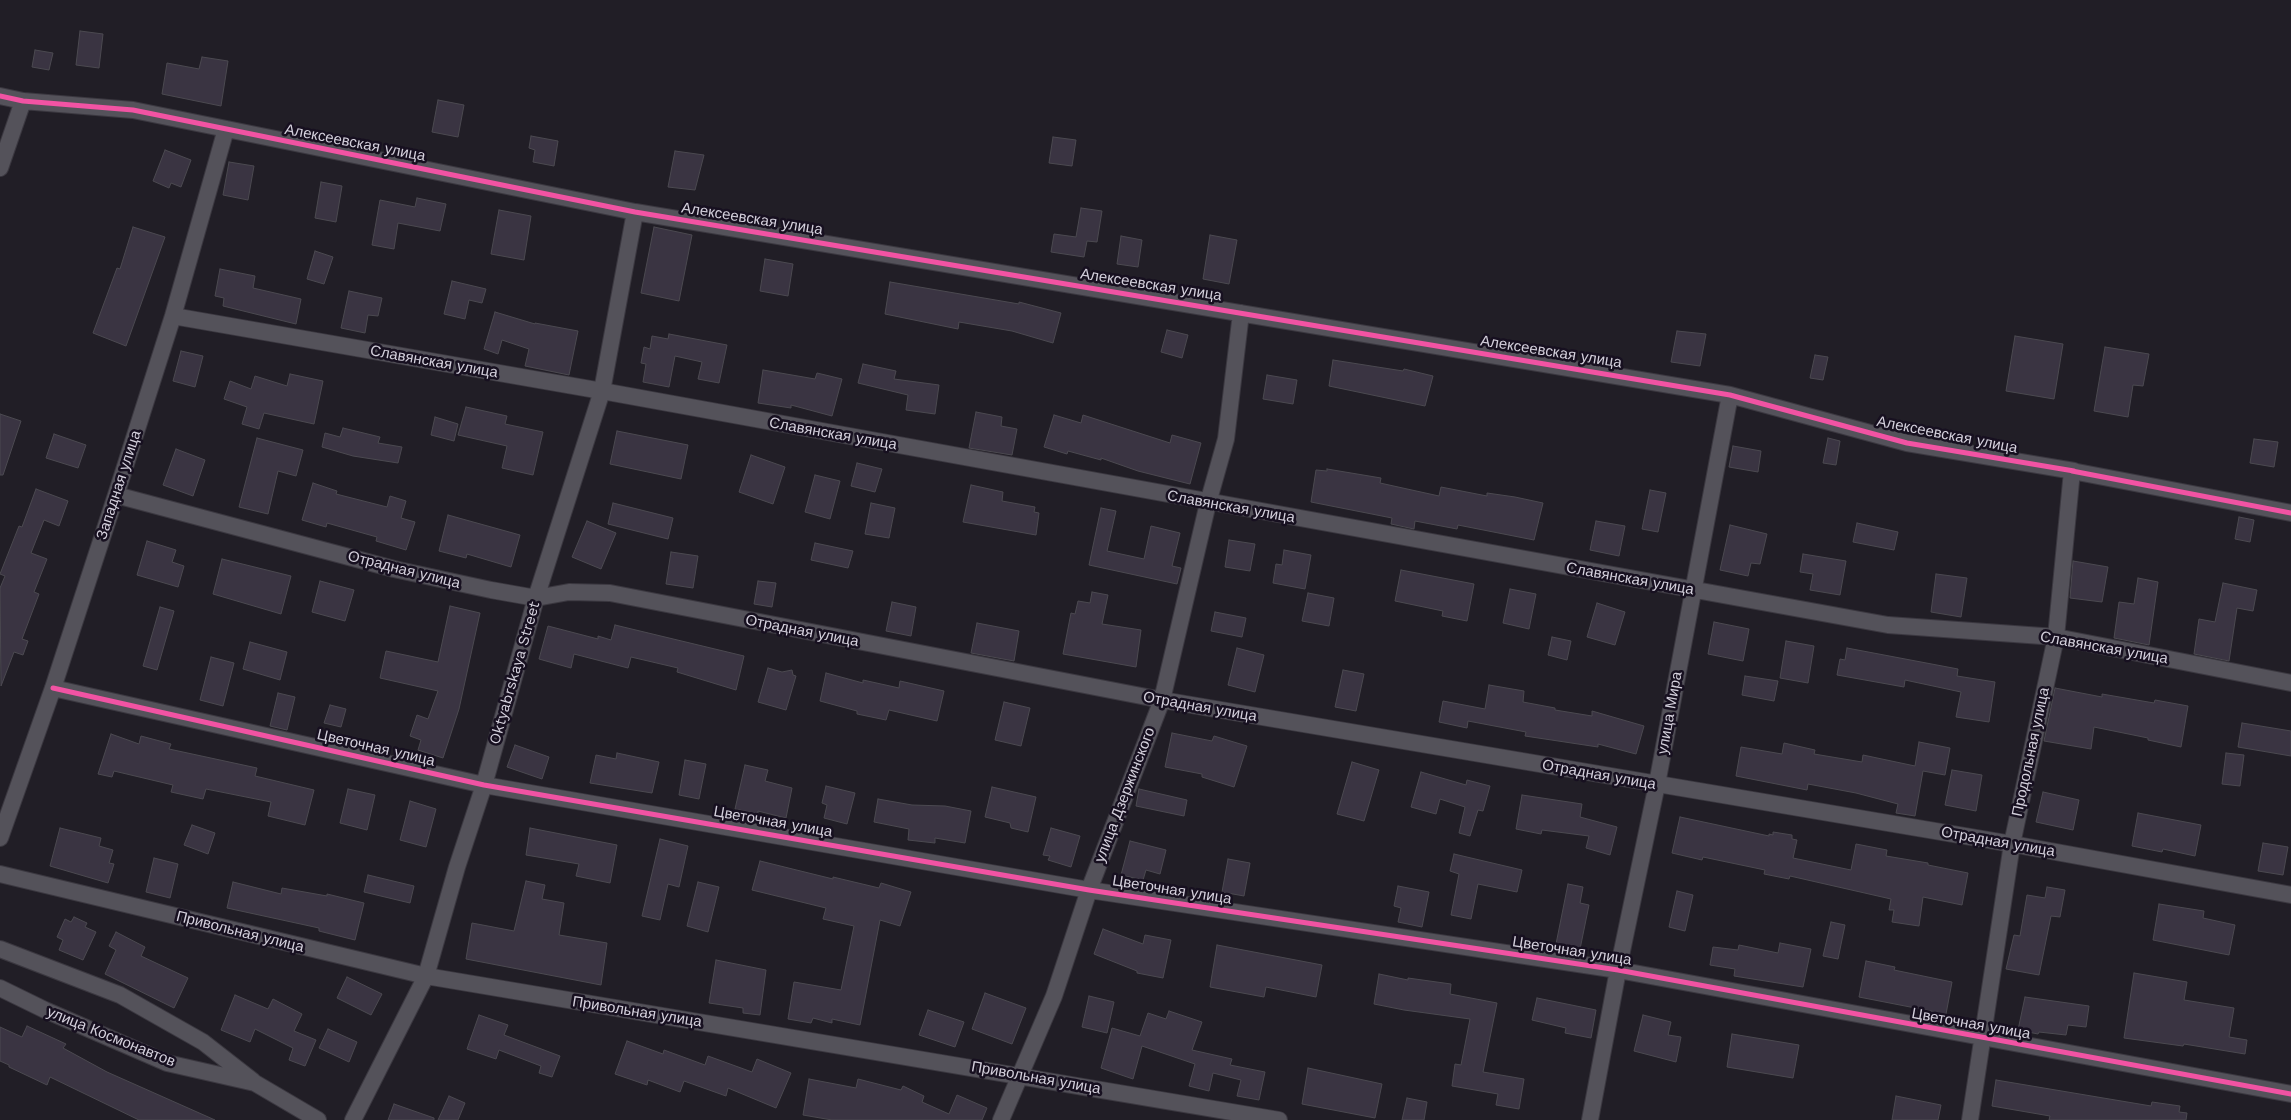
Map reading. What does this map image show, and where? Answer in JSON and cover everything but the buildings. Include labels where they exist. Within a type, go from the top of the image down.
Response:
[{"type":"street","name":"Алексеевская улица","points":[[0,96],[23,101],[133,110],[635,212],[1730,394],[1907,443],[2074,471],[2072,471],[2291,513]]},
{"type":"street","points":[[0,168],[23,101]]},
{"type":"street","name":"Западная улица","points":[[0,838],[53,688],[174,316],[226,129]]},
{"type":"street","name":"Oktyabrskaya Street","points":[[353,1120],[426,976],[457,867],[484,785],[536,598],[602,391],[635,212]]},
{"type":"street","name":"улица Дзержинского","points":[[1001,1120],[1054,996],[1089,890],[1162,700],[1208,503],[1226,440],[1241,313]]},
{"type":"street","name":"Славянская улица","points":[[174,316],[602,391],[1208,503],[1888,625],[2056,637],[2291,683]]},
{"type":"street","name":"улица Мира","points":[[1590,1120],[1618,970],[1657,784],[1730,394]]},
{"type":"street","name":"Продольная улица","points":[[1970,1120],[1984,1039],[2012,844],[2056,637],[2072,471]]},
{"type":"street","name":"Отрадная улица","points":[[116,495],[394,568],[491,590],[536,598],[569,592],[610,593],[1162,700],[2012,844],[2291,895]]},
{"type":"street","name":"Цветочная улица","points":[[53,688],[484,785],[1089,890],[1618,970],[1984,1039],[2291,1094]]},
{"type":"street","name":"Привольная улица","points":[[0,874],[426,976],[1279,1120]]},
{"type":"street","name":"улица Космонавтов","points":[[0,949],[120,995],[203,1042],[255,1084],[318,1120]]},
{"type":"street","name":"улица Космонавтов","points":[[0,988],[45,1010],[167,1063],[255,1084]]},
{"type":"cycle path","points":[[0,96],[23,101],[133,110],[635,212],[1730,395],[1907,443],[2074,471],[2072,471],[2291,513]]},
{"type":"cycle path","points":[[53,688],[484,785],[1089,890],[1618,970],[2291,1094]]}]
